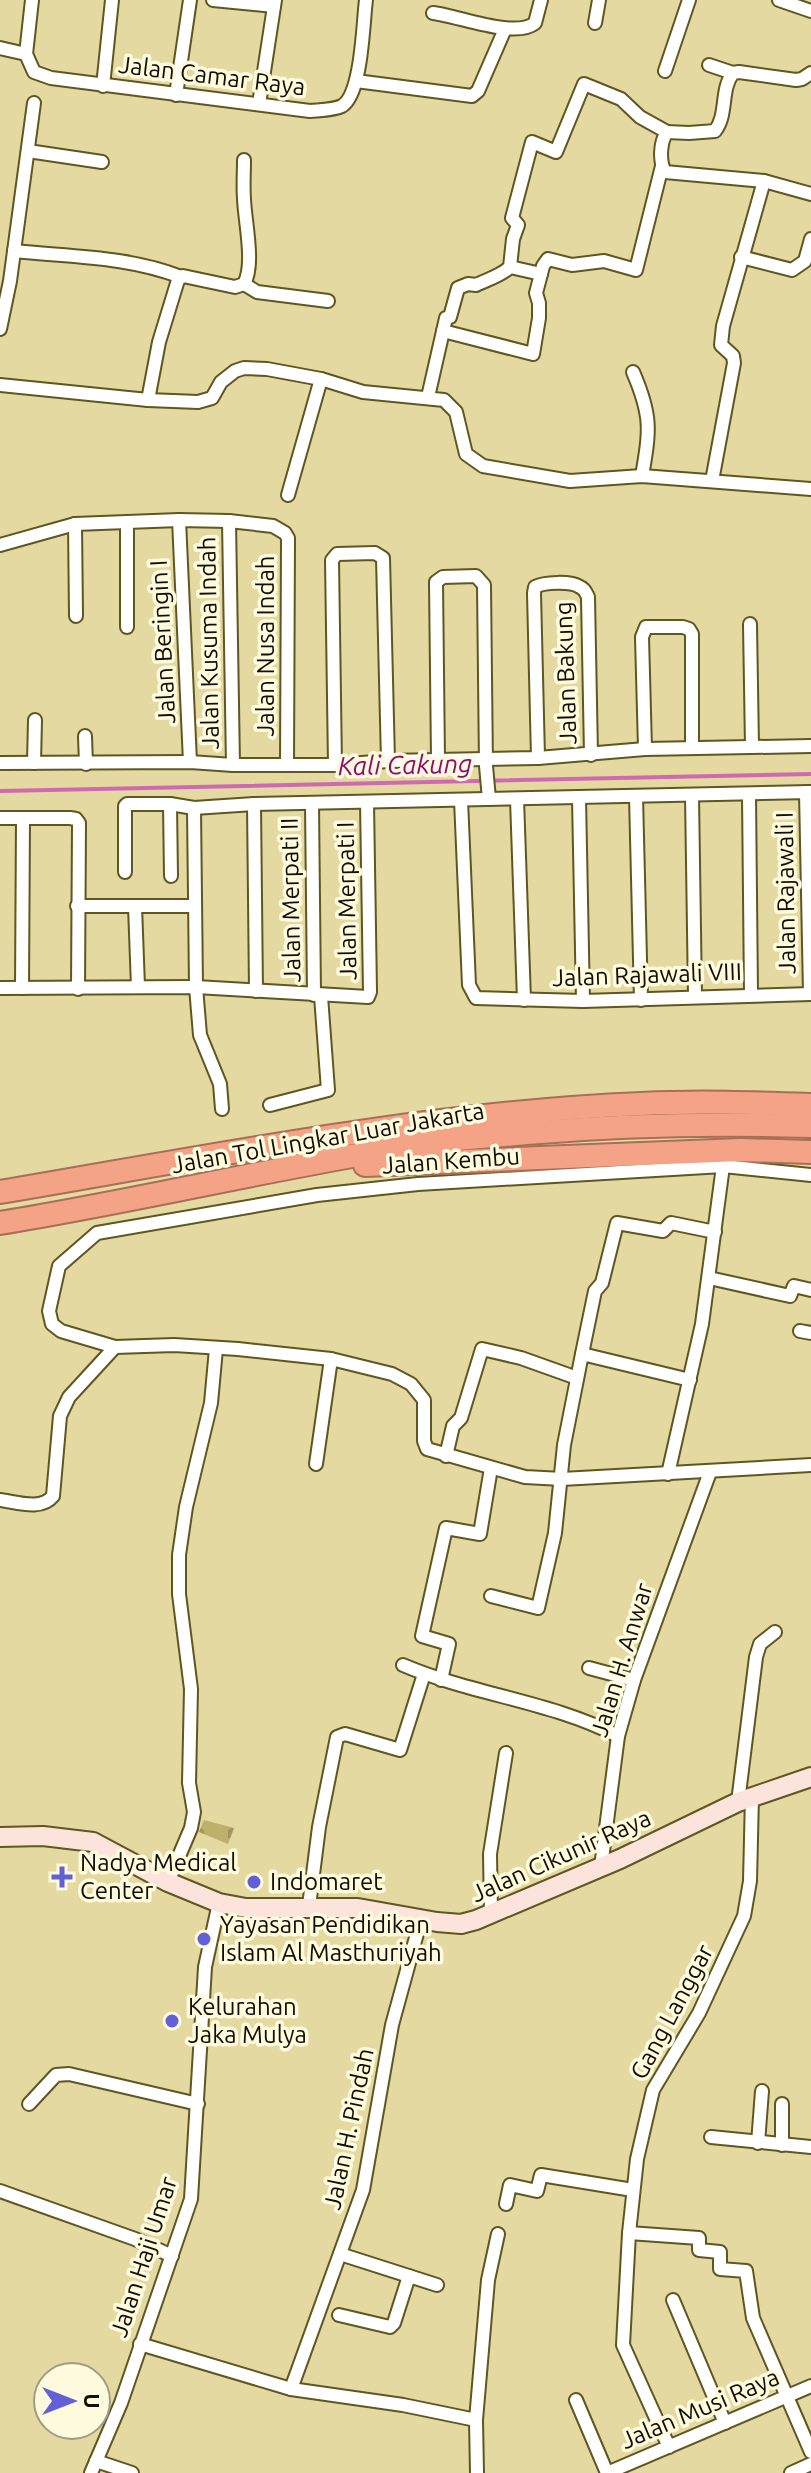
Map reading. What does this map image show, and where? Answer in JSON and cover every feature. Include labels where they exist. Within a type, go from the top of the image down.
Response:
[{"type":"highway","points":[[762,1104],[811,1091]]},
{"type":"highway","name":"Jalan Tol Lingkar Luar Jakarta","points":[[0,1192],[413,1124],[630,1104],[811,1105]]},
{"type":"highway","name":"Jalan Tol Lingkar Luar Jakarta","points":[[0,1223],[287,1167],[445,1140],[585,1128],[727,1123],[811,1126]]},
{"type":"highway","points":[[287,1167],[741,1150],[811,1152]]},
{"type":"street","points":[[0,48],[26,54],[32,0]]},
{"type":"street","points":[[103,86],[112,0]]},
{"type":"street","points":[[176,95],[190,0]]},
{"type":"street","points":[[213,0],[274,3],[259,104]]},
{"type":"street","points":[[366,0],[356,81],[472,96],[478,91],[505,29]]},
{"type":"street","points":[[455,15],[456,0]]},
{"type":"street","points":[[433,13],[522,30],[535,23],[541,0]]},
{"type":"street","points":[[595,23],[599,0]]},
{"type":"street","points":[[665,71],[689,0]]},
{"type":"street","points":[[779,0],[811,11]]},
{"type":"street","name":"Jalan Camar Raya","points":[[26,54],[34,72],[51,78],[310,111],[342,106],[351,96],[356,81]]},
{"type":"street","points":[[709,65],[733,73],[796,80],[811,73]]},
{"type":"street","points":[[428,397],[446,318],[450,317],[458,288],[502,275],[510,267],[518,225],[512,218],[532,142],[556,152],[584,84],[621,99],[640,117],[667,132],[689,133],[715,131],[720,125],[726,85],[733,73]]},
{"type":"street","points":[[0,329],[34,103]]},
{"type":"street","points":[[443,331],[533,354],[539,318],[536,293],[548,259],[572,265],[604,261],[636,270],[662,166],[667,132]]},
{"type":"street","points":[[28,151],[102,162]]},
{"type":"street","points":[[244,160],[243,194],[249,264],[244,284]]},
{"type":"street","points":[[662,166],[665,172],[673,174],[764,181],[811,194]]},
{"type":"street","points":[[712,481],[734,363],[733,356],[721,345],[723,326],[764,181]]},
{"type":"street","points":[[741,257],[792,270],[805,261],[811,239]]},
{"type":"street","points":[[14,251],[86,259],[100,257],[181,277],[235,287],[244,284]]},
{"type":"street","points":[[510,267],[541,274]]},
{"type":"street","points":[[148,400],[159,342],[181,277]]},
{"type":"street","points":[[244,284],[257,292],[328,301]]},
{"type":"street","points":[[0,385],[148,400],[205,401],[212,398],[227,375],[244,368],[267,369],[321,379],[363,392],[444,400],[456,412],[466,454],[483,466],[570,481],[642,476],[811,489]]},
{"type":"street","points":[[633,372],[649,414],[649,437],[642,476]]},
{"type":"street","points":[[288,495],[321,379]]},
{"type":"street","name":"Jalan Beringin I","points":[[179,520],[190,762]]},
{"type":"street","points":[[0,545],[75,524],[229,521]]},
{"type":"street","name":"Jalan Nusa Indah","points":[[229,521],[273,526],[281,529],[288,538],[287,765]]},
{"type":"street","name":"Jalan Kusuma Indah","points":[[229,521],[233,765]]},
{"type":"street","points":[[127,522],[127,627]]},
{"type":"street","points":[[75,524],[76,616]]},
{"type":"street","points":[[335,765],[334,556],[365,553],[381,555],[386,587],[388,761]]},
{"type":"street","points":[[438,760],[436,582],[443,577],[476,576],[484,585],[488,795]]},
{"type":"street","name":"Jalan Bakung","points":[[538,752],[534,589],[540,584],[577,585],[584,589],[588,597],[591,755]]},
{"type":"street","points":[[750,624],[752,747]]},
{"type":"street","points":[[645,749],[643,629],[646,627],[683,627],[692,634],[692,748]]},
{"type":"street","points":[[34,763],[35,720]]},
{"type":"street","points":[[85,736],[86,764]]},
{"type":"street","points":[[0,763],[335,765],[438,760],[486,763],[538,752],[591,755],[645,749],[811,746]]},
{"type":"street","points":[[125,872],[126,804],[173,804],[194,808],[461,800],[488,795],[517,799],[808,792]]},
{"type":"street","name":"Jalan Rajawali I","points":[[808,792],[810,994]]},
{"type":"street","points":[[692,795],[695,997]]},
{"type":"street","points":[[749,795],[751,994]]},
{"type":"street","points":[[636,796],[641,1000]]},
{"type":"street","points":[[579,798],[583,1001]]},
{"type":"street","points":[[517,799],[524,1000]]},
{"type":"street","name":"Jalan Rajawali VIII","points":[[461,800],[469,985],[473,995],[485,1000],[583,1001],[810,994]]},
{"type":"street","name":"Jalan Merpati I","points":[[318,996],[368,997],[370,992],[367,802]]},
{"type":"street","points":[[171,876],[173,804]]},
{"type":"street","points":[[254,804],[256,991]]},
{"type":"street","name":"Jalan Merpati II","points":[[270,1105],[328,1090],[318,996],[312,804]]},
{"type":"street","points":[[194,808],[196,987],[200,1035],[220,1084],[222,1109]]},
{"type":"street","points":[[0,818],[70,818],[79,823],[78,989]]},
{"type":"street","points":[[22,988],[23,818]]},
{"type":"street","points":[[77,906],[195,906]]},
{"type":"street","points":[[135,906],[138,987]]},
{"type":"street","points":[[0,988],[196,987],[318,996]]},
{"type":"street","points":[[668,1474],[709,1278],[723,1166]]},
{"type":"street","name":"Jalan Kembu","points":[[115,1347],[71,1336],[55,1327],[49,1317],[59,1266],[97,1233],[256,1204],[418,1184],[723,1166],[811,1175]]},
{"type":"street","points":[[491,1596],[538,1608],[555,1533],[564,1445],[577,1378],[595,1291],[602,1283],[617,1223],[663,1231],[671,1223],[715,1232]]},
{"type":"street","points":[[709,1278],[790,1296],[794,1286],[811,1290]]},
{"type":"street","points":[[0,1500],[36,1505],[47,1503],[53,1496],[60,1416],[69,1397],[115,1347],[174,1345],[331,1359],[392,1374],[411,1384],[424,1400],[424,1441],[427,1449],[525,1477],[562,1479],[811,1465]]},
{"type":"street","points":[[168,1882],[191,1828],[194,1812],[189,1783],[191,1689],[179,1594],[179,1555],[186,1507],[211,1403],[216,1349]]},
{"type":"street","points":[[446,1456],[453,1426],[461,1418],[482,1349],[521,1358],[577,1378]]},
{"type":"street","points":[[582,1354],[690,1380]]},
{"type":"street","points":[[316,1464],[331,1359]]},
{"type":"street","points":[[441,1680],[449,1644],[422,1636],[446,1528],[480,1534],[491,1468]]},
{"type":"street","name":"Jalan H. Anwar","points":[[601,1867],[618,1736],[634,1680],[710,1472]]},
{"type":"street","name":"Gang Langgar","points":[[669,2447],[623,2345],[629,2233],[637,2159],[653,2090],[699,2013],[744,1916],[750,1881],[745,1799],[756,1657],[760,1644],[775,1632]]},
{"type":"street","points":[[403,1665],[441,1680],[562,1712],[618,1736]]},
{"type":"street","points":[[589,1668],[634,1680]]},
{"type":"street","points":[[309,1906],[319,1827],[337,1737],[345,1734],[400,1750],[424,1674]]},
{"type":"street","points":[[491,1914],[490,1854],[506,1753]]},
{"type":"street","name":"Jalan Cikunir Raya","points":[[0,1837],[43,1836],[93,1842],[168,1882],[219,1903],[246,1908],[358,1908],[461,1924],[601,1867],[745,1799],[811,1777]]},
{"type":"street","name":"Jalan Haji Umar","points":[[94,2467],[121,2403],[191,2199],[205,1967],[219,1903]]},
{"type":"street","name":"Jalan H. Pindah","points":[[291,2389],[363,2190],[392,2025],[421,1919]]},
{"type":"street","points":[[29,2104],[56,2075],[69,2074],[198,2104]]},
{"type":"street","points":[[758,2143],[762,2091]]},
{"type":"street","points":[[782,2104],[782,2145]]},
{"type":"street","points":[[711,2137],[811,2147]]},
{"type":"street","points":[[506,2204],[510,2185],[537,2191],[541,2175],[633,2190]]},
{"type":"street","points":[[0,2191],[135,2239],[172,2256]]},
{"type":"street","points":[[629,2233],[699,2238],[699,2250],[720,2252],[720,2269],[746,2271],[753,2318],[811,2452]]},
{"type":"street","points":[[477,2473],[476,2420],[488,2280],[498,2234]]},
{"type":"street","points":[[340,2254],[437,2285]]},
{"type":"street","points":[[339,2315],[390,2327],[409,2276]]},
{"type":"street","points":[[673,2300],[725,2423]]},
{"type":"street","points":[[140,2344],[291,2389],[428,2409],[476,2420]]},
{"type":"street","name":"Jalan Musi Raya","points":[[607,2473],[811,2386]]},
{"type":"street","points":[[576,2400],[607,2473]]},
{"type":"street","points":[[791,2473],[811,2464]]},
{"type":"street","points":[[94,2467],[132,2473]]},
{"type":"green space","points":[[204,1820],[234,1828],[228,1844],[199,1832]]},
{"type":"waterway","name":"Kali Cakung","points":[[0,791],[811,774]]},
{"type":"place","name":"Nadya Medical Center","points":[[62,1877]]},
{"type":"place","name":"Indomaret","points":[[254,1882]]},
{"type":"place","name":"Yayasan Pendidikan Islam Al Masthuriyah","points":[[204,1939]]},
{"type":"place","name":"Kelurahan Jaka Mulya","points":[[172,2021]]}]
